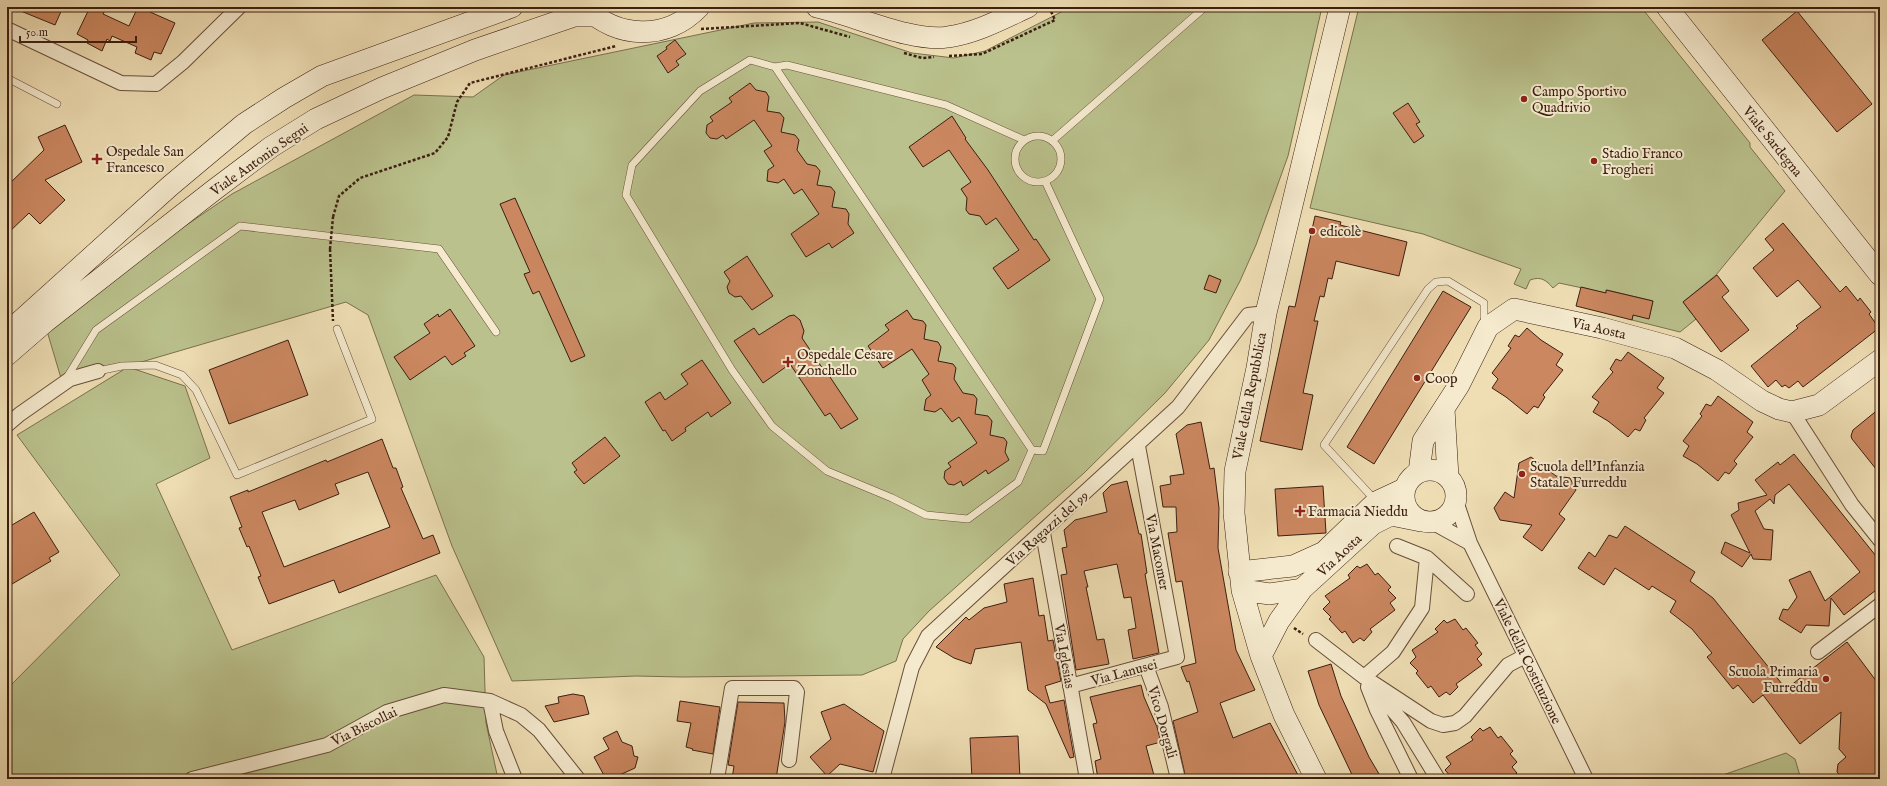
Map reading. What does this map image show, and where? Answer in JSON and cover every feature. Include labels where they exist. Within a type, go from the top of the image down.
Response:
[{"type":"street","points":[[7,333],[170,186],[244,124],[284,98],[322,76],[512,7]]},
{"type":"street","points":[[589,11],[608,25],[620,29],[643,33],[661,30],[677,24],[692,14],[699,7]]},
{"type":"street","points":[[817,7],[835,9],[888,28],[932,38],[948,37],[988,26],[1028,7]]},
{"type":"street","name":"Viale della Repubblica","points":[[1316,779],[1284,715],[1261,656],[1241,581],[1234,513],[1235,471],[1257,368],[1266,313],[1340,7]]},
{"type":"street","name":"Viale Sardegna","points":[[1667,7],[1880,275]]},
{"type":"street","points":[[7,29],[121,83],[156,84],[183,62],[231,10]]},
{"type":"street","name":"Viale Antonio Segni","points":[[7,355],[44,322],[271,147],[316,119],[382,88],[475,50],[589,11]]},
{"type":"street","name":"Via Aosta","points":[[1241,581],[1293,566],[1324,552],[1376,502],[1404,489],[1407,482],[1419,472],[1423,441],[1444,410],[1465,374],[1488,327],[1514,309],[1626,334],[1675,348],[1717,370],[1762,401],[1779,409],[1792,412]]},
{"type":"street","name":"Via Ragazzi del 99","points":[[882,779],[912,667],[928,636],[1138,446],[1178,407],[1248,315],[1266,313]]},
{"type":"street","points":[[1880,361],[1819,405],[1792,412],[1852,505],[1880,540]]},
{"type":"street","points":[[7,426],[20,414],[70,379],[98,371]]},
{"type":"street","points":[[1426,522],[1440,520],[1447,516],[1453,509],[1456,501],[1455,488],[1448,477],[1444,410]]},
{"type":"street","name":"Via Macomer","points":[[1138,446],[1177,657]]},
{"type":"street","points":[[1419,472],[1434,470],[1448,477]]},
{"type":"street","points":[[1404,489],[1403,497],[1408,512],[1470,543]]},
{"type":"street","name":"Viale della Costituzione","points":[[1456,501],[1470,543],[1586,779]]},
{"type":"street","name":"Via Aosta","points":[[1261,656],[1279,620],[1302,589],[1373,524],[1391,515],[1426,522]]},
{"type":"street","name":"Via Iglesias","points":[[1043,533],[1087,779]]},
{"type":"street","points":[[1397,546],[1427,558],[1467,594]]},
{"type":"street","points":[[1364,678],[1394,652],[1422,608],[1427,558]]},
{"type":"street","points":[[1241,581],[1270,594],[1302,589]]},
{"type":"street","points":[[1818,652],[1880,605]]},
{"type":"street","points":[[1316,640],[1364,678],[1431,721],[1443,725],[1455,723],[1465,716],[1508,665],[1525,656]]},
{"type":"street","name":"Via Lanusei","points":[[1070,686],[1177,657]]},
{"type":"street","name":"Vico Dorgali","points":[[1146,666],[1161,707],[1178,779]]},
{"type":"street","points":[[1364,678],[1377,710],[1411,779]]},
{"type":"street","points":[[1364,678],[1404,722],[1438,779]]},
{"type":"street","points":[[717,779],[732,688],[794,688],[796,692],[789,760]]},
{"type":"street","name":"Via Biscollai","points":[[192,779],[327,744],[387,712],[444,694],[490,701],[520,715],[539,730],[578,779]]},
{"type":"street","points":[[490,701],[496,731],[515,779]]},
{"type":"lane","points":[[1052,141],[1205,7]]},
{"type":"lane","points":[[1024,140],[946,105],[787,65],[775,67],[750,60],[700,91],[632,165],[626,195],[732,370],[772,426],[827,471],[892,498],[926,516],[968,519],[1018,482],[1032,450]]},
{"type":"lane","points":[[775,67],[1032,450]]},
{"type":"lane","points":[[7,78],[57,104]]},
{"type":"lane","points":[[1039,136],[1052,141],[1060,152],[1060,167],[1052,178],[1045,181],[1031,181],[1019,173],[1014,159],[1019,145],[1024,140],[1039,136]]},
{"type":"lane","points":[[1032,450],[1043,451],[1100,299],[1045,181]]},
{"type":"lane","points":[[63,384],[96,330],[240,226],[439,249],[496,332]]},
{"type":"lane","points":[[1376,502],[1324,445],[1428,289],[1436,282],[1448,281],[1484,303],[1484,317],[1488,327]]},
{"type":"lane","points":[[98,371],[122,366],[155,366],[182,375],[196,390],[236,475],[372,419],[337,329]]},
{"type":"path","points":[[944,57],[982,54],[1055,20],[1049,7]]},
{"type":"path","points":[[694,30],[800,23],[853,38]]},
{"type":"path","points":[[337,329],[332,318],[330,249],[333,217],[340,196],[360,178],[435,153],[448,137],[457,102],[470,83],[620,44]]},
{"type":"path","points":[[899,52],[922,58],[937,57]]},
{"type":"path","points":[[1279,620],[1316,640]]},
{"type":"green space","name":"Ospedale Cesare Zonchello","points":[[1071,7],[1322,7],[1288,156],[1256,245],[1240,281],[1209,340],[1165,393],[1084,473],[929,611],[903,639],[896,661],[862,675],[682,677],[636,676],[512,681],[452,546],[368,315],[346,302],[63,385],[47,331],[94,288],[232,194],[414,95],[473,97],[504,75],[754,23],[818,22],[912,53],[954,58],[985,51]]},
{"type":"green space","name":"Stadio Franco Frogheri","points":[[1359,7],[1641,7],[1750,143],[1750,147],[1785,191],[1716,275],[1683,302],[1692,314],[1698,310],[1701,315],[1680,332],[1632,320],[1633,315],[1649,318],[1653,301],[1607,290],[1606,293],[1559,283],[1553,288],[1546,281],[1537,278],[1530,280],[1526,289],[1514,284],[1521,269],[1423,234],[1310,208]]},
{"type":"green space","points":[[128,367],[185,386],[210,458],[156,484],[232,650],[436,575],[484,657],[486,723],[498,779],[7,779],[7,689],[120,575],[17,435]]},
{"type":"green space","points":[[1786,753],[1795,759],[1801,779],[1725,779],[1723,775]]},
{"type":"building","points":[[11,7],[63,7],[55,25]]},
{"type":"building","points":[[90,7],[107,7],[103,14],[129,26],[138,7],[152,7],[150,12],[175,23],[161,54],[154,52],[151,60],[135,53],[137,47],[112,36],[110,41],[107,39],[102,51],[87,43],[88,40],[77,34]]},
{"type":"building","points":[[1797,11],[1872,104],[1837,132],[1762,40]]},
{"type":"building","points":[[675,40],[686,54],[676,61],[679,65],[668,73],[657,56],[667,49],[666,47]]},
{"type":"building","points":[[750,83],[756,90],[766,92],[769,97],[767,111],[780,113],[784,118],[781,132],[795,135],[799,140],[797,150],[807,164],[816,166],[820,171],[817,185],[831,187],[835,192],[832,207],[846,209],[849,214],[848,224],[854,233],[832,248],[829,243],[806,257],[791,234],[819,214],[802,189],[794,194],[784,179],[778,183],[767,181],[768,170],[774,166],[764,151],[772,146],[754,120],[726,139],[723,135],[717,139],[710,138],[706,133],[707,125],[713,121],[710,117],[732,102],[729,98]]},
{"type":"building","points":[[1408,103],[1420,122],[1416,124],[1424,136],[1414,143],[1393,113]]},
{"type":"building","points":[[952,116],[966,138],[965,139],[988,170],[1034,240],[1036,239],[1050,260],[1008,289],[993,268],[1019,250],[996,218],[986,225],[980,216],[969,214],[966,210],[967,198],[961,189],[971,182],[949,150],[923,167],[909,147]]},
{"type":"building","points":[[65,125],[82,162],[45,180],[65,200],[40,224],[29,213],[7,234],[7,186],[44,150],[38,137]]},
{"type":"building","points":[[515,198],[585,356],[571,362],[539,291],[533,294],[524,274],[530,272],[500,204]]},
{"type":"building","points":[[1315,216],[1341,222],[1340,225],[1407,242],[1399,276],[1336,261],[1332,279],[1328,278],[1324,297],[1320,296],[1314,321],[1318,321],[1303,393],[1313,395],[1302,450],[1260,441],[1289,306],[1295,307]]},
{"type":"building","points":[[1783,223],[1840,292],[1846,286],[1858,301],[1860,298],[1871,312],[1869,314],[1879,328],[1803,387],[1798,381],[1789,388],[1785,385],[1782,387],[1776,380],[1768,387],[1751,366],[1798,328],[1796,326],[1821,307],[1798,280],[1777,297],[1753,268],[1774,250],[1765,239]]},
{"type":"building","points":[[747,256],[773,296],[752,310],[741,296],[735,297],[729,293],[727,287],[730,281],[724,272]]},
{"type":"building","points":[[1209,275],[1221,280],[1216,293],[1204,289]]},
{"type":"building","points":[[1717,275],[1729,291],[1722,297],[1749,330],[1721,352],[1683,302]]},
{"type":"building","points":[[1581,287],[1606,293],[1606,290],[1653,301],[1649,319],[1633,315],[1632,320],[1576,306]]},
{"type":"building","points":[[1443,291],[1471,307],[1374,464],[1347,447]]},
{"type":"building","points":[[450,309],[475,346],[464,353],[466,356],[452,365],[445,356],[410,380],[394,357],[430,333],[424,324],[438,314],[439,317]]},
{"type":"building","points":[[907,310],[913,319],[923,321],[926,325],[924,339],[938,342],[941,347],[938,361],[953,364],[956,368],[954,379],[963,393],[974,395],[977,399],[975,414],[988,416],[992,421],[990,435],[1004,438],[1007,442],[1005,452],[1009,460],[988,474],[986,470],[963,486],[961,481],[954,485],[948,484],[944,478],[945,471],[951,467],[948,463],[977,443],[959,417],[952,422],[941,408],[935,412],[924,410],[926,399],[931,395],[922,380],[929,374],[912,349],[883,368],[868,346],[889,330],[885,325]]},
{"type":"building","points":[[794,315],[800,320],[804,331],[802,338],[858,419],[841,429],[830,413],[825,416],[790,364],[763,383],[734,341],[754,328],[759,335],[789,316]]},
{"type":"building","points":[[1527,328],[1541,340],[1563,354],[1556,365],[1563,370],[1543,395],[1545,397],[1538,408],[1534,406],[1527,414],[1492,388],[1498,379],[1492,373],[1511,348],[1508,346],[1515,335],[1519,337]]},
{"type":"building","points":[[288,340],[308,395],[229,424],[209,370]]},
{"type":"building","points":[[1628,352],[1664,378],[1657,388],[1664,393],[1644,418],[1646,420],[1640,431],[1635,429],[1628,437],[1608,421],[1593,412],[1599,402],[1592,397],[1613,372],[1610,369],[1616,359],[1621,361]]},
{"type":"building","points":[[702,360],[731,403],[711,417],[708,412],[685,428],[686,431],[672,441],[665,430],[663,431],[645,402],[660,392],[665,400],[688,384],[681,374]]},
{"type":"building","points":[[1718,396],[1753,422],[1747,432],[1753,437],[1734,461],[1737,464],[1729,474],[1725,472],[1718,481],[1697,464],[1683,456],[1689,446],[1683,441],[1702,416],[1700,414],[1706,404],[1711,406]]},
{"type":"building","points":[[1880,408],[1880,474],[1851,436],[1853,430]]},
{"type":"building","points":[[1201,422],[1210,469],[1214,468],[1219,508],[1218,548],[1236,650],[1255,690],[1220,703],[1233,738],[1270,723],[1298,775],[1291,779],[1186,779],[1173,721],[1198,712],[1189,681],[1187,682],[1181,667],[1196,663],[1182,581],[1176,582],[1168,533],[1177,532],[1176,507],[1163,507],[1160,486],[1171,484],[1170,476],[1184,474],[1176,434],[1187,425]]},
{"type":"building","points":[[605,437],[620,456],[584,484],[574,472],[577,470],[572,463]]},
{"type":"building","points":[[382,439],[393,468],[396,468],[403,487],[401,488],[423,539],[433,535],[440,553],[339,593],[334,580],[269,604],[258,577],[261,576],[249,546],[247,547],[239,528],[242,527],[230,497],[248,490],[248,492],[326,460],[327,462]],"holes":[[[368,472],[390,527],[284,567],[262,512],[295,500],[299,510],[339,494],[335,484]]]},
{"type":"building","points":[[1794,454],[1880,561],[1880,587],[1844,615],[1831,598],[1829,626],[1806,625],[1801,633],[1779,619],[1783,609],[1788,610],[1797,597],[1789,580],[1810,571],[1825,601],[1860,572],[1789,484],[1775,495],[1774,504],[1770,499],[1755,511],[1764,529],[1773,530],[1771,560],[1753,559],[1751,554],[1742,567],[1721,553],[1725,542],[1750,553],[1731,515],[1739,510],[1738,503],[1767,495],[1755,480],[1778,462],[1780,465]]},
{"type":"building","points":[[1531,457],[1556,476],[1570,478],[1576,490],[1559,514],[1565,519],[1542,551],[1523,537],[1532,525],[1500,520],[1494,508],[1505,492],[1514,498],[1519,463]]},
{"type":"building","points":[[1127,481],[1139,534],[1141,534],[1147,573],[1145,574],[1159,653],[1133,659],[1128,630],[1136,628],[1131,597],[1124,598],[1117,564],[1084,571],[1097,640],[1104,639],[1109,664],[1076,670],[1061,575],[1067,574],[1062,548],[1067,547],[1064,530],[1075,520],[1107,512],[1103,493],[1111,485]]},
{"type":"building","points":[[1323,486],[1326,533],[1278,536],[1275,489]]},
{"type":"building","points":[[34,512],[59,552],[49,558],[51,561],[7,587],[7,528]]},
{"type":"building","points":[[1625,526],[1695,572],[1690,581],[1713,598],[1786,689],[1847,642],[1880,686],[1880,779],[1843,779],[1837,772],[1838,764],[1846,757],[1839,749],[1841,712],[1800,744],[1763,695],[1753,703],[1738,685],[1733,689],[1707,657],[1712,653],[1692,629],[1670,612],[1676,601],[1652,586],[1649,590],[1615,568],[1604,585],[1578,568],[1589,552],[1595,557],[1609,535],[1617,538]]},
{"type":"building","points":[[1367,564],[1375,575],[1378,573],[1391,587],[1388,590],[1396,598],[1390,603],[1395,610],[1370,629],[1372,632],[1364,641],[1360,638],[1353,643],[1345,631],[1342,633],[1329,619],[1331,617],[1323,609],[1330,602],[1325,596],[1350,578],[1348,575],[1357,566],[1360,568]]},
{"type":"building","points":[[1033,578],[1039,616],[1044,615],[1048,641],[1053,640],[1061,681],[1045,686],[1050,703],[1064,700],[1074,757],[1070,758],[1046,704],[1028,690],[1021,642],[975,649],[971,664],[954,658],[936,647],[966,617],[969,620],[984,608],[1007,602],[1004,584]]},
{"type":"building","points":[[1455,619],[1463,630],[1466,628],[1478,643],[1475,645],[1482,654],[1477,659],[1482,665],[1456,684],[1458,687],[1450,695],[1446,692],[1439,697],[1431,686],[1428,688],[1416,673],[1418,671],[1410,663],[1416,657],[1412,650],[1438,632],[1435,629],[1444,620],[1447,623]]},
{"type":"building","points":[[1331,664],[1341,696],[1369,757],[1382,779],[1354,779],[1319,705],[1308,671]]},
{"type":"building","points":[[1141,685],[1161,742],[1146,746],[1155,779],[1098,779],[1095,761],[1101,759],[1093,724],[1097,723],[1090,697]]},
{"type":"building","points":[[573,694],[584,696],[589,714],[554,722],[545,706],[559,703],[558,697]]},
{"type":"building","points":[[680,701],[720,707],[713,754],[692,750],[693,749],[686,747],[691,723],[677,721]]},
{"type":"building","points":[[738,702],[784,703],[785,722],[776,779],[732,779],[734,766],[728,765]]},
{"type":"building","points":[[844,704],[884,731],[873,772],[840,764],[827,776],[810,757],[831,739],[821,712]]},
{"type":"building","points":[[1490,727],[1498,738],[1501,736],[1513,751],[1510,754],[1517,762],[1512,767],[1517,773],[1509,779],[1453,779],[1445,770],[1451,764],[1446,757],[1473,740],[1471,737],[1480,728],[1483,731]]},
{"type":"building","points":[[617,731],[622,742],[632,746],[634,756],[638,757],[635,768],[611,779],[606,779],[594,757],[609,749],[603,738]]},
{"type":"building","points":[[1018,736],[1020,779],[972,779],[970,738]]},
{"type":"place","name":"Campo Sportivo Quadrivio","points":[[1524,99]]},
{"type":"place","name":"Ospedale San Francesco","points":[[97,159]]},
{"type":"place","name":"Stadio Franco Frogheri","points":[[1594,161]]},
{"type":"place","name":"edicolè","points":[[1312,231]]},
{"type":"place","name":"Ospedale Cesare Zonchello","points":[[788,362]]},
{"type":"place","name":"Coop","points":[[1417,378]]},
{"type":"place","name":"Scuola dell'Infanzia Statale Furreddu","points":[[1522,474]]},
{"type":"place","name":"Farmacia Nieddu","points":[[1300,511]]},
{"type":"place","name":"Scuola Primaria Furreddu","points":[[1826,679]]}]
